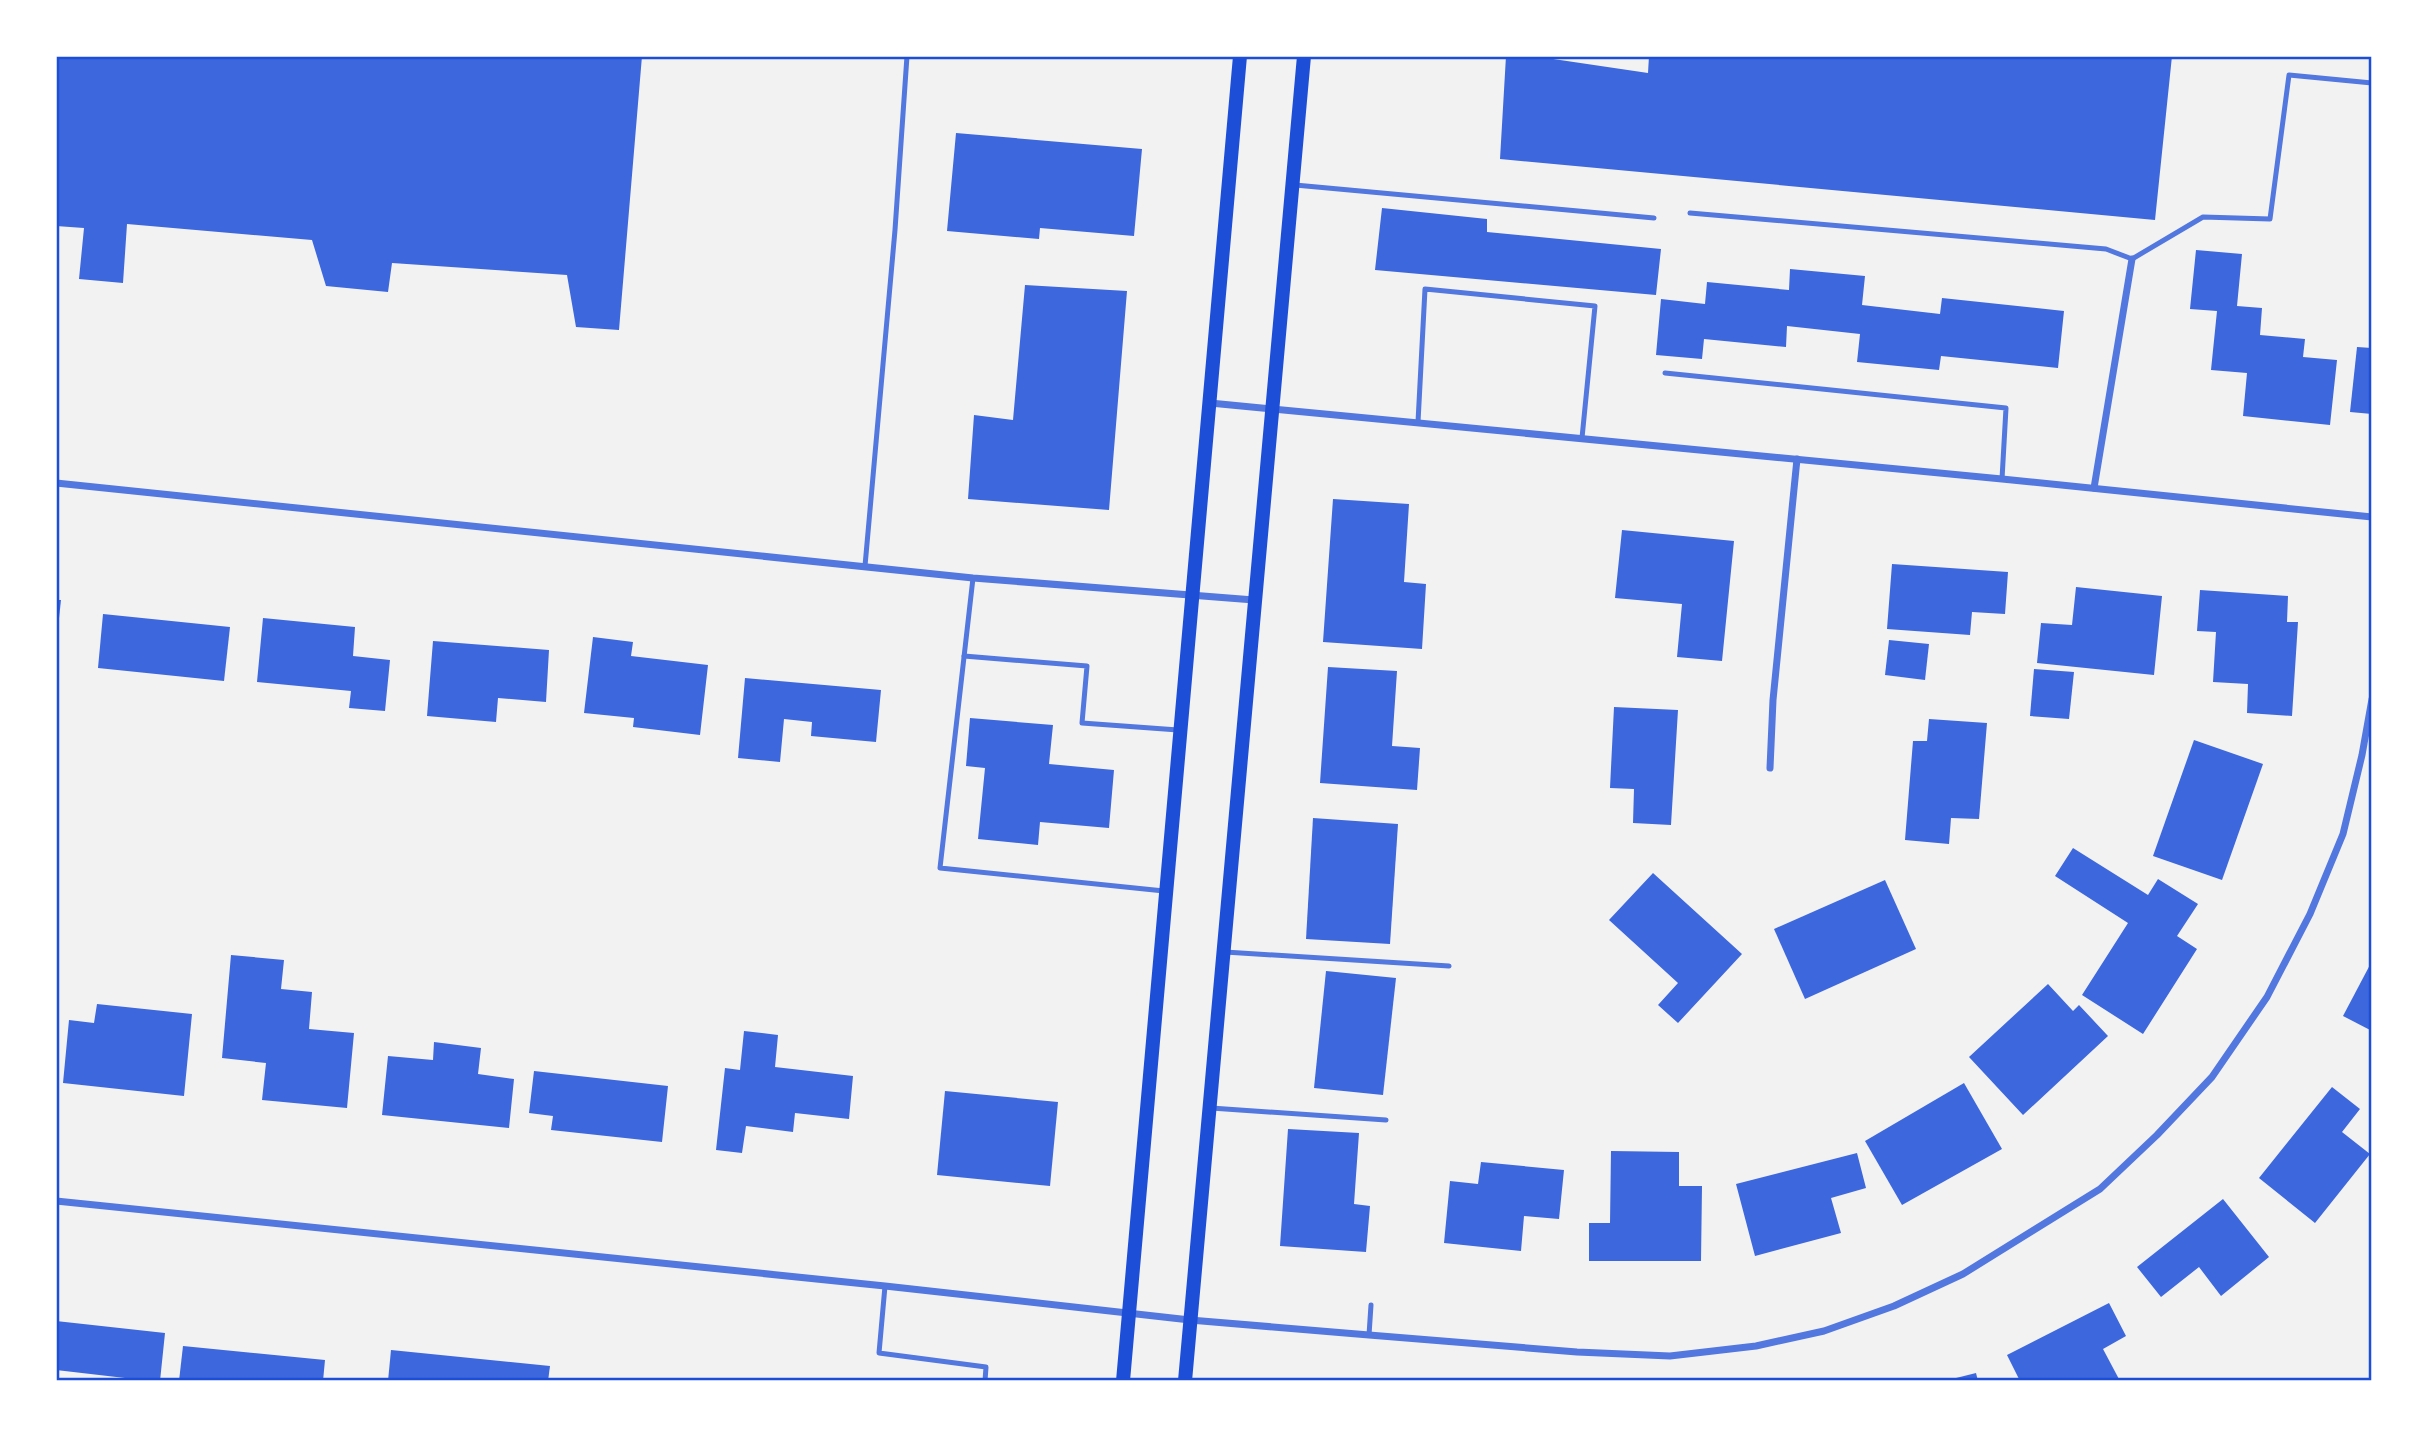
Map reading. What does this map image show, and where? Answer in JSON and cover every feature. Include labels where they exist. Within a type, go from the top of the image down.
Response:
[{"type":"main road","points":[[1123,1381],[1240,56]]},
{"type":"main road","points":[[1185,1381],[1304,56]]},
{"type":"street","points":[[2094,488],[2132,259]]},
{"type":"street","points":[[1210,402],[2372,517]]},
{"type":"street","points":[[1770,768],[1773,700],[1797,459]]},
{"type":"street","points":[[56,483],[973,578],[1254,600]]},
{"type":"street","points":[[56,1201],[1190,1320],[1577,1352],[1670,1356],[1756,1346],[1824,1331],[1894,1306],[1964,1274],[2100,1189],[2157,1135],[2212,1077],[2267,997],[2310,914],[2343,834],[2372,699]]},
{"type":"lane","points":[[865,566],[894,243],[907,56]]},
{"type":"lane","points":[[1690,213],[2106,249],[2132,259],[2203,217],[2270,219],[2289,75],[2372,83]]},
{"type":"lane","points":[[1292,185],[1654,218]]},
{"type":"lane","points":[[1418,422],[1425,289],[1595,306],[1582,438]]},
{"type":"lane","points":[[1665,373],[2006,408],[2002,479]]},
{"type":"lane","points":[[973,578],[940,868],[1167,892]]},
{"type":"lane","points":[[964,656],[1087,666],[1082,723],[1182,731]]},
{"type":"lane","points":[[1223,952],[1449,966]]},
{"type":"lane","points":[[1209,1107],[1386,1120]]},
{"type":"lane","points":[[885,1286],[879,1353],[986,1367],[985,1381]]},
{"type":"lane","points":[[1368,1335],[1371,1305]]},
{"type":"building","points":[[56,56],[642,56],[619,330],[576,327],[567,275],[392,263],[388,292],[326,286],[312,240],[127,224],[123,283],[79,279],[84,228],[56,226]]},
{"type":"building","points":[[1506,56],[1533,56],[1648,73],[1649,56],[2172,56],[2155,220],[1500,159]]},
{"type":"building","points":[[956,133],[1142,149],[1134,236],[1040,228],[1039,239],[947,231]]},
{"type":"building","points":[[1382,208],[1487,219],[1487,232],[1661,249],[1656,295],[1375,270]]},
{"type":"building","points":[[2196,250],[2242,254],[2237,306],[2262,308],[2260,335],[2305,339],[2303,357],[2337,360],[2330,425],[2243,416],[2247,373],[2211,370],[2217,311],[2190,309]]},
{"type":"building","points":[[1790,269],[1865,276],[1862,305],[1940,314],[1942,298],[2064,311],[2058,368],[1941,356],[1939,370],[1857,362],[1860,334],[1787,326],[1786,347],[1704,339],[1702,359],[1656,355],[1661,299],[1705,304],[1707,282],[1789,290]]},
{"type":"building","points":[[1025,285],[1127,291],[1109,510],[968,499],[974,415],[1013,420]]},
{"type":"building","points":[[2357,347],[2372,348],[2372,414],[2350,412]]},
{"type":"building","points":[[1333,499],[1409,504],[1404,582],[1426,584],[1422,649],[1323,642]]},
{"type":"building","points":[[1622,530],[1734,541],[1722,661],[1677,657],[1682,604],[1615,598]]},
{"type":"building","points":[[1892,564],[2008,572],[2005,614],[1972,612],[1970,635],[1887,629]]},
{"type":"building","points":[[2076,587],[2162,596],[2154,675],[2037,663],[2041,623],[2072,625]]},
{"type":"building","points":[[2200,590],[2288,596],[2287,622],[2298,622],[2292,716],[2247,713],[2248,684],[2213,682],[2216,632],[2197,631]]},
{"type":"building","points":[[56,600],[61,600],[58,627],[56,626]]},
{"type":"building","points":[[103,614],[230,627],[224,681],[98,668]]},
{"type":"building","points":[[263,618],[355,627],[353,656],[390,660],[385,711],[349,708],[351,691],[257,682]]},
{"type":"building","points":[[593,637],[633,642],[631,656],[708,665],[700,735],[633,727],[634,718],[584,713]]},
{"type":"building","points":[[1889,640],[1929,644],[1925,680],[1885,675]]},
{"type":"building","points":[[433,641],[549,650],[546,702],[498,698],[496,722],[427,716]]},
{"type":"building","points":[[1328,667],[1397,671],[1392,746],[1420,748],[1417,790],[1320,783]]},
{"type":"building","points":[[2034,669],[2074,672],[2069,719],[2030,716]]},
{"type":"building","points":[[745,678],[881,690],[876,742],[811,736],[812,722],[784,719],[780,762],[738,758]]},
{"type":"building","points":[[1614,707],[1678,710],[1671,825],[1633,823],[1634,789],[1610,788]]},
{"type":"building","points":[[970,718],[1053,725],[1049,764],[1114,770],[1109,828],[1040,822],[1038,845],[978,839],[985,768],[966,766]]},
{"type":"building","points":[[1929,719],[1987,723],[1979,819],[1951,818],[1949,844],[1905,840],[1913,741],[1927,741]]},
{"type":"building","points":[[2194,740],[2263,764],[2222,880],[2153,856]]},
{"type":"building","points":[[1313,818],[1398,824],[1390,944],[1306,939]]},
{"type":"building","points":[[2073,848],[2148,895],[2158,879],[2198,904],[2177,936],[2197,949],[2143,1034],[2082,995],[2128,923],[2055,876]]},
{"type":"building","points":[[1653,873],[1742,954],[1678,1023],[1658,1005],[1678,983],[1609,920]]},
{"type":"building","points":[[1885,880],[1916,949],[1805,999],[1774,929]]},
{"type":"building","points":[[231,955],[284,960],[281,989],[312,992],[309,1029],[354,1033],[347,1108],[262,1100],[266,1063],[222,1058]]},
{"type":"building","points":[[2372,961],[2372,1031],[2343,1016]]},
{"type":"building","points":[[1326,971],[1396,978],[1383,1095],[1314,1088]]},
{"type":"building","points":[[2048,984],[2073,1011],[2079,1005],[2108,1036],[2023,1115],[1969,1057]]},
{"type":"building","points":[[97,1004],[192,1014],[184,1096],[63,1083],[69,1020],[94,1023]]},
{"type":"building","points":[[744,1031],[778,1035],[775,1067],[853,1076],[849,1119],[795,1113],[793,1132],[746,1126],[742,1153],[716,1150],[725,1068],[740,1070]]},
{"type":"building","points":[[434,1042],[481,1048],[478,1074],[514,1079],[509,1128],[382,1115],[388,1056],[433,1060]]},
{"type":"building","points":[[534,1071],[668,1086],[662,1142],[551,1130],[553,1116],[529,1113]]},
{"type":"building","points":[[1964,1083],[2002,1149],[1902,1205],[1865,1141]]},
{"type":"building","points":[[2332,1087],[2360,1109],[2342,1132],[2370,1154],[2315,1223],[2259,1178]]},
{"type":"building","points":[[945,1091],[1058,1102],[1050,1186],[937,1175]]},
{"type":"building","points":[[1288,1129],[1359,1133],[1354,1204],[1370,1206],[1366,1252],[1280,1246]]},
{"type":"building","points":[[1611,1151],[1679,1152],[1679,1186],[1702,1186],[1701,1261],[1589,1261],[1589,1223],[1610,1223]]},
{"type":"building","points":[[1857,1153],[1866,1188],[1831,1198],[1841,1233],[1755,1256],[1736,1184]]},
{"type":"building","points":[[1481,1162],[1564,1170],[1559,1219],[1524,1216],[1521,1251],[1444,1243],[1450,1181],[1478,1184]]},
{"type":"building","points":[[2223,1199],[2269,1257],[2221,1296],[2199,1267],[2161,1297],[2137,1267]]},
{"type":"building","points":[[2109,1303],[2126,1336],[2103,1349],[2120,1381],[2020,1381],[2007,1355]]},
{"type":"building","points":[[56,1321],[165,1333],[160,1381],[124,1381],[125,1378],[56,1370]]},
{"type":"building","points":[[183,1346],[325,1360],[323,1381],[179,1381]]},
{"type":"building","points":[[391,1350],[550,1366],[548,1381],[388,1381]]},
{"type":"building","points":[[1976,1373],[1978,1381],[1948,1381],[1948,1380]]}]
